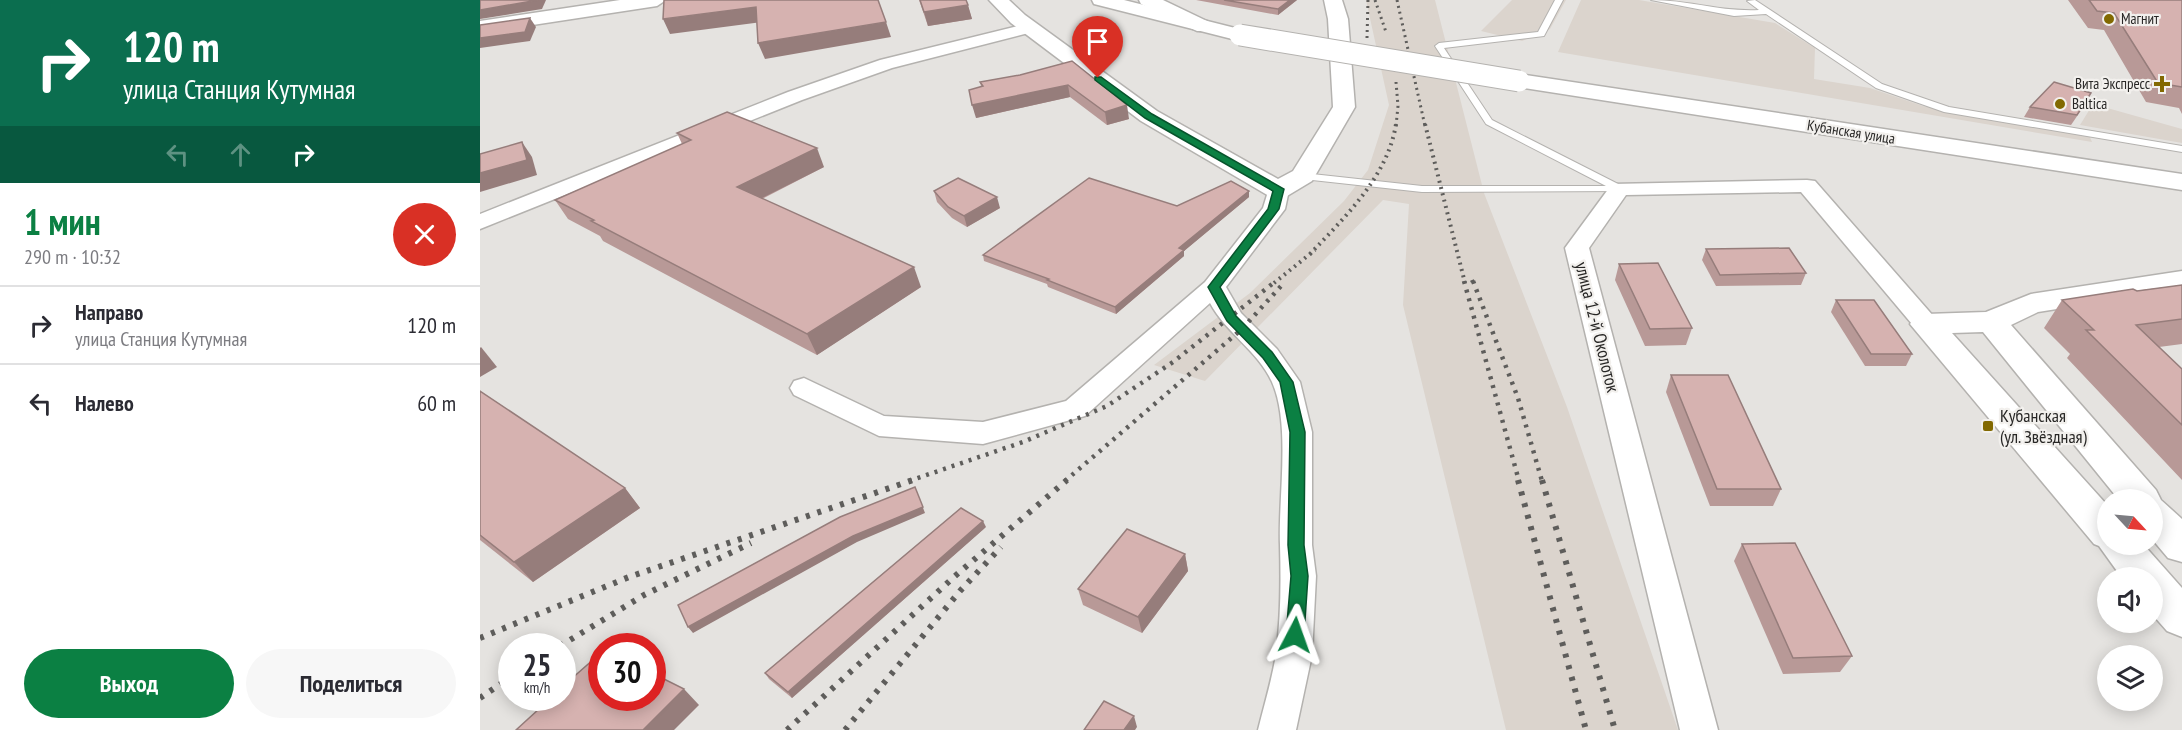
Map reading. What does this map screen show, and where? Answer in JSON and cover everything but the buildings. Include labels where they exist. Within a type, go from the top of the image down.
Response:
[{"type":"main road","points":[[480,25],[585,8],[612,0]]},
{"type":"main road","points":[[480,25],[657,0]]},
{"type":"main road","points":[[998,0],[1030,28],[1149,116],[1290,183],[1344,107],[1338,19],[1333,0]]},
{"type":"main road","points":[[1101,0],[1204,27]]},
{"type":"main road","points":[[1148,0],[1204,27]]},
{"type":"main road","name":"Кубанская улица","points":[[1204,27],[1240,35],[1519,81],[2182,183]]},
{"type":"main road","points":[[1926,324],[1991,322],[2031,304],[2182,280]]},
{"type":"main road","points":[[1991,322],[2133,489]]},
{"type":"main road","points":[[1926,324],[2097,520]]},
{"type":"main road","points":[[2163,524],[2182,546]]},
{"type":"main road","points":[[2127,555],[2138,567]]},
{"type":"main road","points":[[2163,596],[2182,618]]},
{"type":"street","points":[[480,222],[795,96],[886,64],[1030,28]]},
{"type":"street","points":[[804,388],[879,426],[983,433],[1075,409],[1120,367],[1214,287],[1274,209],[1290,183]]},
{"type":"street","points":[[1620,189],[1807,186],[1926,324]]},
{"type":"street","name":"улица 12-й Околоток","points":[[1620,189],[1577,248],[1699,730]]},
{"type":"street","points":[[1214,287],[1231,318],[1268,355],[1286,382],[1297,432],[1296,545],[1299,576],[1294,655],[1277,730]]},
{"type":"lane","points":[[1559,0],[1541,34],[1440,46],[1489,122],[1620,189]]},
{"type":"lane","points":[[1655,0],[1734,14],[1767,12]]},
{"type":"lane","points":[[1751,1],[1879,86],[1947,110],[2182,149]]},
{"type":"lane","points":[[1290,183],[1422,189],[1620,189]]},
{"type":"shaded area","points":[[1366,0],[1435,0],[1484,193],[1567,407],[1678,730],[1506,730],[1403,305],[1409,204],[1383,200],[1205,381],[1154,365],[1250,293],[1344,201],[1368,170],[1389,105]]},
{"type":"shaded area","points":[[1512,0],[1566,0],[1550,29],[1522,41],[1481,31]]},
{"type":"shaded area","points":[[1581,0],[1639,0],[1775,23],[1815,48],[1814,79],[1870,88],[1923,106],[2089,135],[2092,142],[1558,52]]},
{"type":"shaded area","points":[[2093,104],[2182,129],[2182,143],[2080,125]]},
{"type":"railway","points":[[1367,38],[1368,0]]},
{"type":"railway","points":[[1375,0],[1386,32]]},
{"type":"railway","points":[[1397,0],[1425,126]]},
{"type":"railway","points":[[1396,82],[1398,106],[1396,126]]},
{"type":"railway","points":[[1310,254],[1363,195],[1375,178],[1384,161],[1396,124]]},
{"type":"railway","points":[[1425,124],[1465,283]]},
{"type":"railway","points":[[1274,283],[1315,250]]},
{"type":"railway","points":[[909,481],[1023,442],[1107,406],[1173,362],[1276,281]]},
{"type":"railway","points":[[1464,281],[1519,481]]},
{"type":"railway","points":[[1473,281],[1518,398],[1542,481]]},
{"type":"railway","points":[[1065,481],[1242,329],[1282,285]]},
{"type":"railway","points":[[480,638],[629,577],[913,480]]},
{"type":"railway","points":[[787,730],[955,576],[1067,480]]},
{"type":"railway","points":[[1518,480],[1586,730]]},
{"type":"railway","points":[[1542,480],[1615,730]]},
{"type":"railway","points":[[576,636],[644,595],[751,543]]},
{"type":"railway","points":[[845,730],[960,591],[1001,547]]},
{"type":"railway","points":[[480,698],[498,686]]},
{"type":"place","name":"Магнит","points":[[2109,19]]},
{"type":"place","name":"Вита Экспресс","points":[[2162,84]]},
{"type":"place","name":"Baltica","points":[[2060,104]]},
{"type":"place","name":"Кубанская (ул. Звёздная)","points":[[1988,426]]},
{"type":"route","points":[[1098,78],[1149,116],[1278,189],[1274,209],[1214,287],[1231,318],[1268,355],[1286,382],[1297,432],[1296,545],[1299,576],[1295,635]]}]
